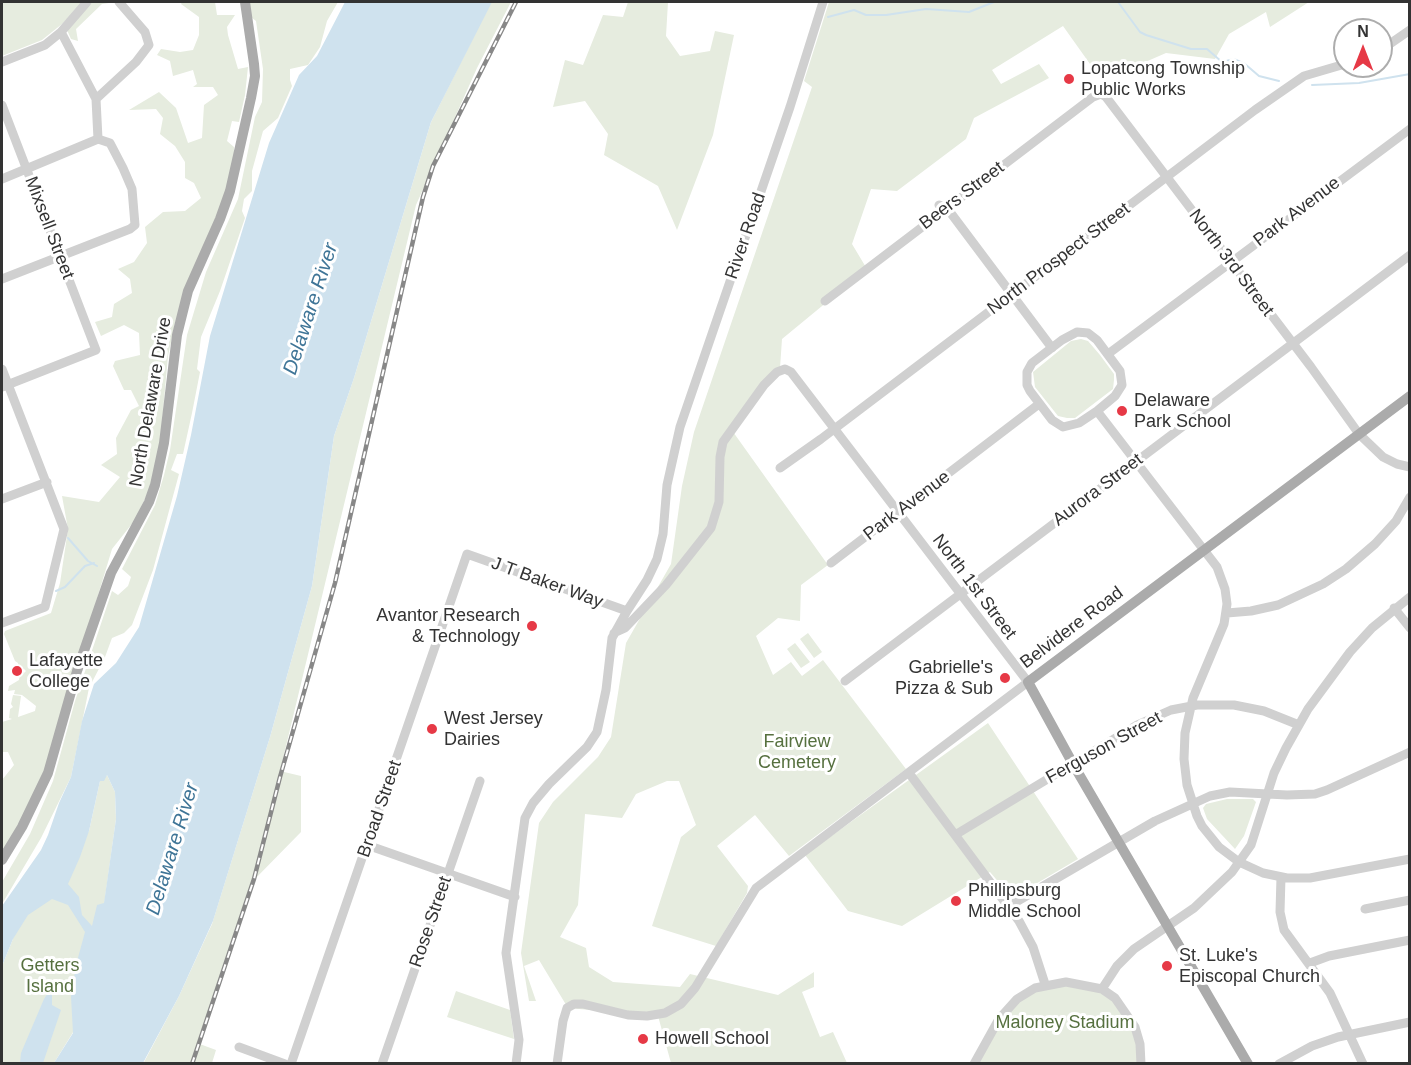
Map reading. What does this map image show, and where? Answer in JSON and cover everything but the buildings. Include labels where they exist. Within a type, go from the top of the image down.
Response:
[{"type":"main road","name":"North Delaware Drive","points":[[2,860],[22,827],[48,773],[77,671],[111,573],[155,485],[164,443],[177,335],[188,291],[230,191],[251,98],[255,76],[245,2]]},
{"type":"main road","name":"Belvidere Road","points":[[1028,682],[1410,396]]},
{"type":"main road","name":"North 1st Street","points":[[1028,682],[1073,764],[1248,1064]]},
{"type":"street","points":[[2,62],[39,47],[61,32],[87,2]]},
{"type":"street","points":[[96,99],[136,62],[149,45],[145,32],[120,2]]},
{"type":"street","name":"River Road","points":[[614,633],[648,580],[657,559],[663,534],[670,470],[680,427],[790,107],[823,2]]},
{"type":"street","points":[[1393,42],[1410,30]]},
{"type":"street","points":[[61,32],[96,99],[98,139]]},
{"type":"street","name":"North Prospect Street","points":[[780,468],[1255,110],[1304,76],[1333,68]]},
{"type":"street","name":"North 3rd Street","points":[[1101,94],[1106,97],[1293,343],[1359,434],[1383,457],[1410,467]]},
{"type":"street","name":"Beers Street","points":[[825,302],[943,206],[1093,97],[1101,94]]},
{"type":"street","name":"Mixsell Street","points":[[2,105],[96,350],[4,386]]},
{"type":"street","name":"Park Avenue","points":[[1108,354],[1410,129]]},
{"type":"street","points":[[2,179],[98,139],[110,143],[132,189],[135,225],[130,229],[2,279]]},
{"type":"street","points":[[943,206],[1052,348]]},
{"type":"street","name":"Aurora Street","points":[[845,681],[1410,255]]},
{"type":"street","points":[[1083,332],[1092,336],[1120,371],[1122,385],[1115,396],[1097,411],[1079,423],[1063,427],[1052,420],[1027,385],[1027,372],[1032,363],[1052,348],[1073,334],[1083,332]]},
{"type":"street","points":[[2,369],[4,386],[47,482],[64,529],[45,607],[2,623]]},
{"type":"street","name":"North 1st Street","points":[[614,633],[625,627],[672,579],[711,528],[719,502],[720,457],[723,442],[764,385],[782,370],[791,372],[1028,682]]},
{"type":"street","name":"Park Avenue","points":[[831,563],[1039,404]]},
{"type":"street","points":[[1097,411],[1217,567],[1227,596],[1227,613],[1222,632],[1190,706],[1184,744],[1187,785],[1192,803],[1197,816],[1211,838],[1228,855],[1239,862],[1263,873],[1281,877],[1310,878],[1410,859]]},
{"type":"street","points":[[2,500],[47,482]]},
{"type":"street","points":[[1227,613],[1278,605],[1323,584],[1346,569],[1375,544],[1396,520],[1410,496]]},
{"type":"street","name":"J T Baker Way","points":[[467,554],[627,611]]},
{"type":"street","name":"Broad Street","points":[[291,1064],[467,554]]},
{"type":"street","points":[[1102,989],[1134,949],[1208,897],[1239,862],[1251,845],[1274,773],[1299,725],[1340,664],[1372,628],[1410,597]]},
{"type":"street","points":[[1394,608],[1410,628]]},
{"type":"street","points":[[514,1061],[519,1034],[506,953],[515,897],[521,836],[529,810],[549,784],[587,747],[597,732],[614,633]]},
{"type":"street","name":"Belvidere Road","points":[[557,1064],[564,1012],[571,1005],[583,1004],[638,1016],[665,1013],[681,1004],[688,997],[756,889],[1028,682]]},
{"type":"street","name":"Ferguson Street","points":[[955,835],[1137,725],[1171,710],[1211,704],[1243,706],[1264,711],[1299,725]]},
{"type":"street","points":[[1009,906],[1173,811],[1210,796],[1230,792],[1287,795],[1320,793],[1410,752]]},
{"type":"street","points":[[909,773],[1009,906],[1033,947],[1045,984]]},
{"type":"street","name":"Rose Street","points":[[382,1064],[480,781]]},
{"type":"street","points":[[367,845],[515,897]]},
{"type":"street","points":[[1281,877],[1282,924],[1290,939],[1330,993],[1364,1064]]},
{"type":"street","points":[[1365,909],[1410,900]]},
{"type":"street","points":[[1310,963],[1329,956],[1410,940]]},
{"type":"street","points":[[974,1064],[999,1019],[1010,1005],[1025,993],[1045,984],[1066,982],[1102,989],[1115,998],[1131,1020],[1139,1042],[1141,1064]]},
{"type":"street","points":[[1280,1064],[1312,1046],[1350,1034],[1410,1022]]},
{"type":"street","points":[[239,1047],[285,1064]]},
{"type":"green space","points":[[2,2],[83,2],[62,24],[42,40],[2,56]]},
{"type":"green space","points":[[91,2],[116,2],[102,4],[76,29],[78,41],[71,39],[67,30]]},
{"type":"green space","points":[[182,2],[215,2],[217,15],[235,15],[227,27],[228,35],[238,69],[248,67],[239,122],[232,121],[227,141],[234,147],[234,163],[220,212],[175,323],[168,356],[159,456],[149,490],[135,520],[112,549],[42,781],[2,854],[2,780],[14,765],[8,752],[2,752],[2,722],[12,719],[9,718],[10,709],[13,707],[11,704],[13,695],[21,696],[18,717],[35,711],[36,706],[22,695],[14,694],[15,690],[8,691],[9,686],[19,680],[20,672],[26,671],[19,670],[4,634],[5,631],[51,613],[60,583],[68,529],[62,496],[99,502],[120,477],[101,465],[117,454],[116,438],[131,410],[139,406],[131,390],[124,390],[113,366],[115,361],[140,355],[139,333],[124,325],[101,336],[95,322],[112,317],[114,304],[132,293],[130,279],[118,269],[134,262],[147,243],[145,227],[163,212],[185,211],[201,198],[194,183],[185,178],[185,162],[175,146],[160,134],[163,118],[156,109],[129,110],[159,92],[176,108],[188,143],[202,138],[204,105],[218,95],[213,87],[193,87],[197,84],[193,70],[173,76],[170,61],[157,55],[161,49],[180,52],[193,50],[199,35],[199,17],[181,4]]},
{"type":"green space","points":[[245,2],[338,2],[327,21],[320,47],[308,65],[290,69],[292,86],[278,118],[263,131],[252,171],[252,191],[244,199],[242,211],[245,218],[220,291],[201,337],[197,369],[200,372],[192,413],[183,454],[177,454],[171,470],[179,474],[153,570],[132,625],[124,633],[112,638],[89,688],[71,777],[41,838],[2,904],[2,882],[30,834],[53,781],[75,701],[112,591],[118,595],[128,586],[131,577],[122,569],[155,505],[164,475],[170,450],[187,335],[206,272],[238,199],[255,117],[262,102],[263,69],[256,21],[247,14]]},
{"type":"green space","points":[[491,2],[511,2],[477,68],[416,205],[280,771],[301,776],[301,832],[252,882],[197,1043],[216,1050],[212,1063],[143,1064],[179,996],[212,924],[270,737],[312,586],[334,436],[354,378],[431,122]]},
{"type":"green space","points":[[628,2],[668,2],[666,36],[680,56],[710,51],[715,31],[734,35],[713,135],[677,230],[658,186],[604,155],[608,134],[585,101],[553,107],[565,60],[583,65],[603,15],[623,17]]},
{"type":"green space","name":"Fairview Cemetery","points":[[829,2],[1309,2],[1270,27],[1266,12],[1229,34],[1215,59],[1166,53],[1120,73],[1090,64],[1063,26],[992,70],[1001,84],[1039,64],[1049,78],[974,118],[966,139],[897,191],[871,189],[852,244],[867,269],[782,339],[780,368],[731,429],[828,565],[801,585],[800,621],[778,618],[756,636],[773,675],[791,662],[802,676],[823,660],[906,769],[789,856],[755,815],[717,846],[748,886],[747,893],[716,946],[652,926],[681,837],[696,825],[679,781],[667,781],[636,794],[622,818],[585,814],[578,905],[560,937],[586,948],[589,967],[613,982],[680,987],[690,974],[778,995],[814,972],[814,987],[802,992],[820,1037],[833,1032],[847,1063],[673,1064],[658,1016],[568,1008],[539,960],[524,966],[536,1001],[529,1001],[521,953],[539,823],[553,802],[598,757],[611,737],[626,643],[671,564],[682,486],[694,432],[812,87],[804,81]]},
{"type":"green space","points":[[1081,339],[1088,341],[1114,374],[1113,389],[1075,418],[1058,416],[1035,387],[1033,372],[1071,341]]},
{"type":"green space","points":[[808,633],[822,652],[814,658],[800,639]]},
{"type":"green space","points":[[795,643],[810,662],[801,668],[787,649]]},
{"type":"green space","points":[[988,723],[1078,859],[1012,898],[990,872],[902,926],[848,911],[805,855]]},
{"type":"green space","name":"Getters Island","points":[[107,775],[115,792],[116,819],[105,898],[98,992],[54,1063],[2,1064],[2,966],[13,939],[14,926],[89,831],[100,781]]},
{"type":"green space","points":[[1227,799],[1253,799],[1256,802],[1244,836],[1235,849],[1207,819],[1203,808],[1206,804]]},
{"type":"green space","name":"Maloney Stadium","points":[[1045,984],[1102,989],[1131,1020],[1141,1063],[974,1064],[1010,1005]]},
{"type":"green space","points":[[456,991],[510,1010],[514,1039],[447,1017]]},
{"type":"water","name":"Delaware River","points":[[345,2],[492,2],[431,122],[354,378],[334,436],[312,586],[270,737],[213,921],[179,996],[143,1063],[54,1063],[73,1033],[71,997],[76,965],[85,932],[68,905],[52,899],[28,915],[13,939],[2,966],[2,906],[41,850],[48,835],[71,777],[82,721],[94,684],[116,663],[139,627],[177,496],[210,336],[269,143],[299,75],[317,56]],"holes":[[[107,775],[115,792],[116,819],[104,903],[97,905],[92,926],[82,915],[79,897],[68,884],[89,831],[100,781],[104,781]]]},
{"type":"water","points":[[52,987],[52,1005],[61,1010],[43,1063],[20,1063],[21,1053],[44,999]]},
{"type":"waterway","points":[[828,17],[854,10],[866,15],[886,15],[926,9],[969,12],[994,2]]},
{"type":"waterway","points":[[1118,2],[1140,32],[1146,35],[1191,49],[1207,49],[1222,62],[1234,59],[1245,64],[1259,76],[1279,81]]},
{"type":"waterway","points":[[1312,85],[1359,83],[1410,74]]},
{"type":"waterway","points":[[68,538],[88,561],[97,566]]},
{"type":"waterway","points":[[56,591],[65,587],[85,566],[94,563]]},
{"type":"railway","points":[[192,1064],[254,879],[280,777],[335,583],[423,197],[433,166],[516,2]]},
{"type":"place","name":"Lopatcong Township Public Works","points":[[1069,79]]},
{"type":"place","name":"Delaware Park School","points":[[1122,411]]},
{"type":"place","name":"Avantor Research & Technology","points":[[532,626]]},
{"type":"place","name":"Lafayette College","points":[[17,671]]},
{"type":"place","name":"Gabrielle's Pizza & Sub","points":[[1005,678]]},
{"type":"place","name":"West Jersey Dairies","points":[[432,729]]},
{"type":"place","name":"Phillipsburg Middle School","points":[[956,901]]},
{"type":"place","name":"St. Luke's Episcopal Church","points":[[1167,966]]},
{"type":"place","name":"Howell School","points":[[643,1039]]}]
